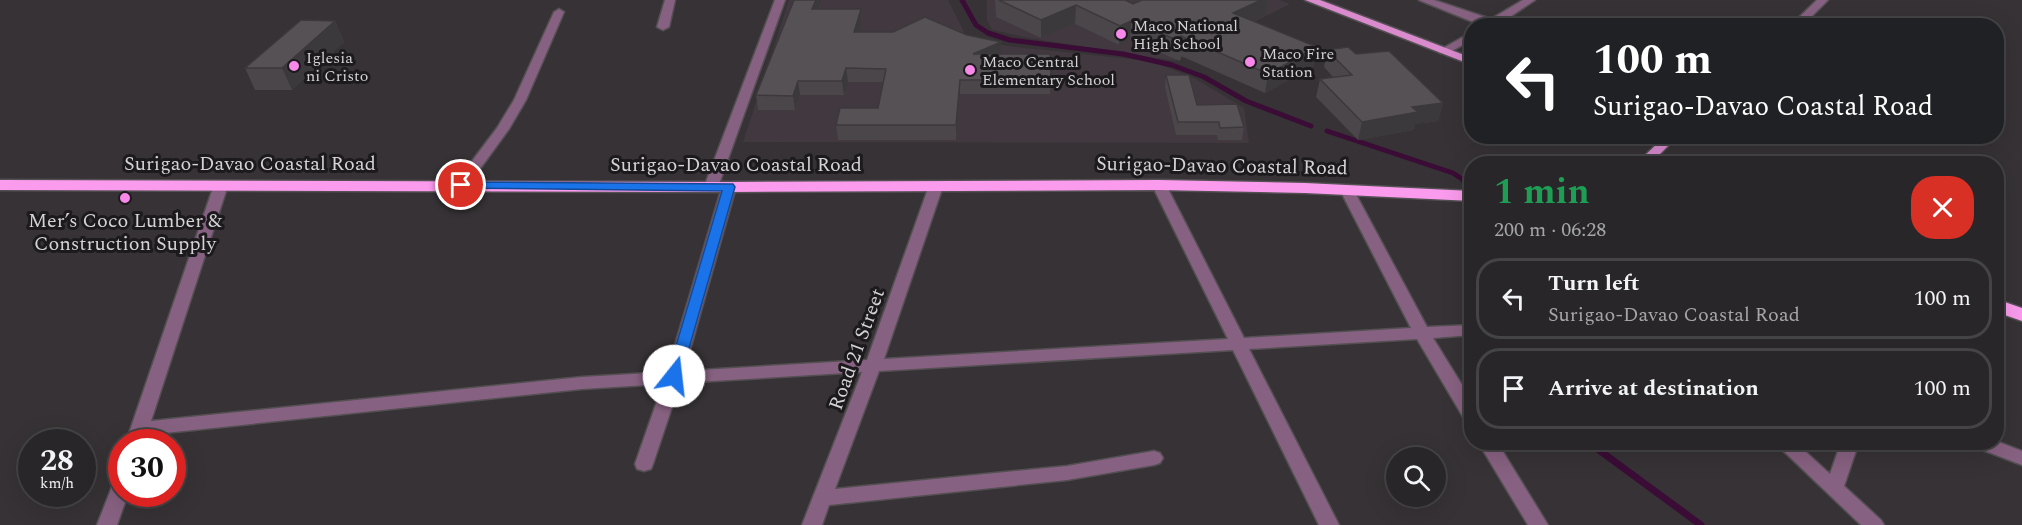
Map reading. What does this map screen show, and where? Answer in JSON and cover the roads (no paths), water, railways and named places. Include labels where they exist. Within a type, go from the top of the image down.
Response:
[{"type":"highway","name":"Surigao-Davao Coastal Road","points":[[0,185],[729,187],[1159,184],[1464,196]]},
{"type":"highway","points":[[2004,308],[2022,315]]},
{"type":"main road","points":[[1310,0],[1464,59]]},
{"type":"main road","points":[[1650,156],[1663,144]]},
{"type":"street","points":[[663,27],[670,0]]},
{"type":"street","points":[[711,187],[780,0]]},
{"type":"street","points":[[1424,0],[1474,18]]},
{"type":"street","points":[[1503,18],[1530,0]]},
{"type":"street","points":[[1804,18],[1823,0]]},
{"type":"street","points":[[461,185],[503,129],[520,100],[559,12]]},
{"type":"street","points":[[1444,51],[1464,40]]},
{"type":"street","points":[[1159,184],[1329,525]]},
{"type":"street","points":[[140,429],[221,185]]},
{"type":"street","name":"Road 21 Street","points":[[812,525],[873,366],[936,186]]},
{"type":"street","points":[[644,464],[674,376],[729,187]]},
{"type":"street","points":[[1347,190],[1422,333],[1464,404]]},
{"type":"street","points":[[186,430],[582,382],[1464,330]]},
{"type":"street","points":[[1492,450],[1538,525]]},
{"type":"street","points":[[1793,450],[1874,525]]},
{"type":"street","points":[[1834,488],[1847,450]]},
{"type":"street","points":[[2002,450],[2022,458]]},
{"type":"street","points":[[823,498],[1067,473],[1154,458]]},
{"type":"street","points":[[108,525],[114,507]]},
{"type":"waterway","points":[[962,0],[976,25],[988,33],[1010,40],[1123,54],[1172,65],[1204,77],[1246,101],[1311,126]]},
{"type":"waterway","points":[[1327,131],[1453,173],[1464,182]]},
{"type":"waterway","points":[[1599,450],[1701,525]]},
{"type":"place","name":"Maco National High School","points":[[1121,34]]},
{"type":"place","name":"Maco Fire Station","points":[[1250,62]]},
{"type":"place","name":"Iglesia ni Cristo","points":[[294,66]]},
{"type":"place","name":"Maco Central Elementary School","points":[[970,70]]},
{"type":"place","name":"Mer’s Coco Lumber & Construction Supply","points":[[125,198]]}]
